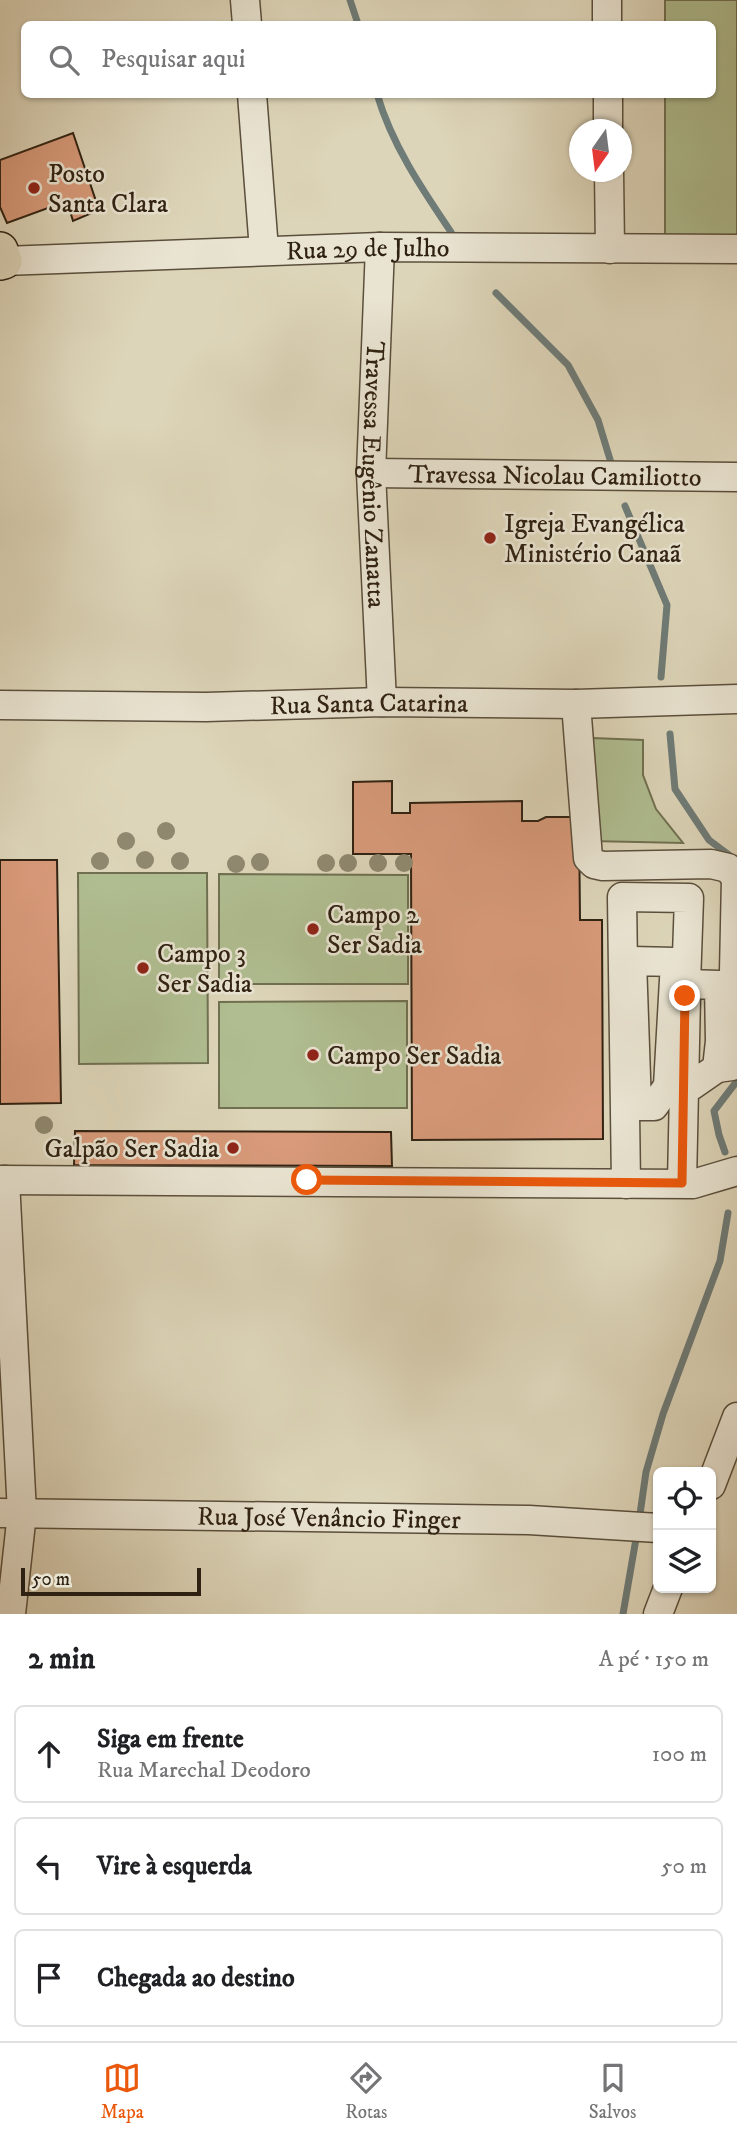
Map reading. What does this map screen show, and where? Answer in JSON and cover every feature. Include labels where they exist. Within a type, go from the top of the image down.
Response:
[{"type":"street","points":[[245,0],[247,21]]},
{"type":"street","points":[[607,0],[607,21]]},
{"type":"street","points":[[252,98],[264,250]]},
{"type":"street","points":[[608,98],[608,119]]},
{"type":"street","points":[[609,182],[610,249]]},
{"type":"street","name":"Rua 29 de Julho","points":[[1,258],[380,247],[737,249]]},
{"type":"street","name":"Travessa Eugênio Zanatta","points":[[380,247],[372,473],[382,702]]},
{"type":"street","name":"Travessa Nicolau Camiliotto","points":[[372,473],[737,477]]},
{"type":"street","name":"Rua Santa Catarina","points":[[0,705],[206,707],[382,702],[576,704],[737,699]]},
{"type":"street","points":[[576,704],[588,858],[594,864],[603,866],[711,864],[728,868],[736,878],[732,1066],[717,1068],[691,1086],[677,1085]]},
{"type":"street","points":[[626,1184],[622,897],[689,898],[687,984],[677,1085],[654,1107],[637,1106],[632,961],[675,962],[677,1085],[682,1183]]},
{"type":"street","points":[[687,984],[719,985],[720,1041],[717,1068]]},
{"type":"street","points":[[11,1614],[2,1180],[693,1184],[737,1171]]},
{"type":"street","points":[[716,1474],[734,1432]]},
{"type":"street","name":"Rua José Venâncio Finger","points":[[11,1513],[529,1520],[653,1528]]},
{"type":"street","points":[[657,1614],[666,1593]]},
{"type":"green space","points":[[665,0],[737,0],[737,236],[665,236],[665,98],[716,98],[716,21],[665,21]]},
{"type":"green space","points":[[592,738],[643,740],[643,775],[656,809],[683,843],[590,841]]},
{"type":"green space","name":"Campo 3 Ser Sadia","points":[[78,873],[207,873],[208,1063],[79,1064]]},
{"type":"green space","name":"Campo 2 Ser Sadia","points":[[219,874],[408,875],[408,984],[219,984]]},
{"type":"green space","name":"Campo Ser Sadia","points":[[407,1001],[407,1108],[219,1108],[219,1002]]},
{"type":"building","points":[[73,133],[99,210],[73,221],[67,201],[7,223],[0,207],[0,160]]},
{"type":"building","points":[[392,781],[392,813],[410,813],[410,803],[522,801],[522,821],[538,821],[546,817],[579,817],[580,920],[602,920],[603,1139],[412,1140],[411,854],[353,854],[353,782]]},
{"type":"building","points":[[0,860],[57,860],[61,1103],[0,1104]]},
{"type":"building","name":"Galpão Ser Sadia","points":[[75,1131],[391,1132],[392,1166],[74,1165]]},
{"type":"waterway","points":[[350,0],[357,21]]},
{"type":"waterway","points":[[378,98],[399,149],[451,232]]},
{"type":"waterway","points":[[496,293],[568,365],[598,420],[612,466]]},
{"type":"waterway","points":[[625,506],[667,605],[661,677]]},
{"type":"waterway","points":[[670,734],[675,789],[709,840],[733,858]]},
{"type":"waterway","points":[[725,1152],[714,1111],[737,1081]]},
{"type":"waterway","points":[[639,1521],[646,1472],[663,1414],[720,1261],[728,1213]]},
{"type":"waterway","points":[[623,1614],[637,1533]]},
{"type":"place","name":"Posto Santa Clara","points":[[34,188]]},
{"type":"place","name":"Igreja Evangélica Ministério Canaã","points":[[490,538]]},
{"type":"place","name":"Campo 2 Ser Sadia","points":[[313,929]]},
{"type":"place","name":"Campo 3 Ser Sadia","points":[[143,968]]},
{"type":"place","name":"Campo Ser Sadia","points":[[313,1055]]},
{"type":"place","name":"Galpão Ser Sadia","points":[[233,1148]]},
{"type":"route","points":[[307,1180],[682,1183],[685,996]]}]
